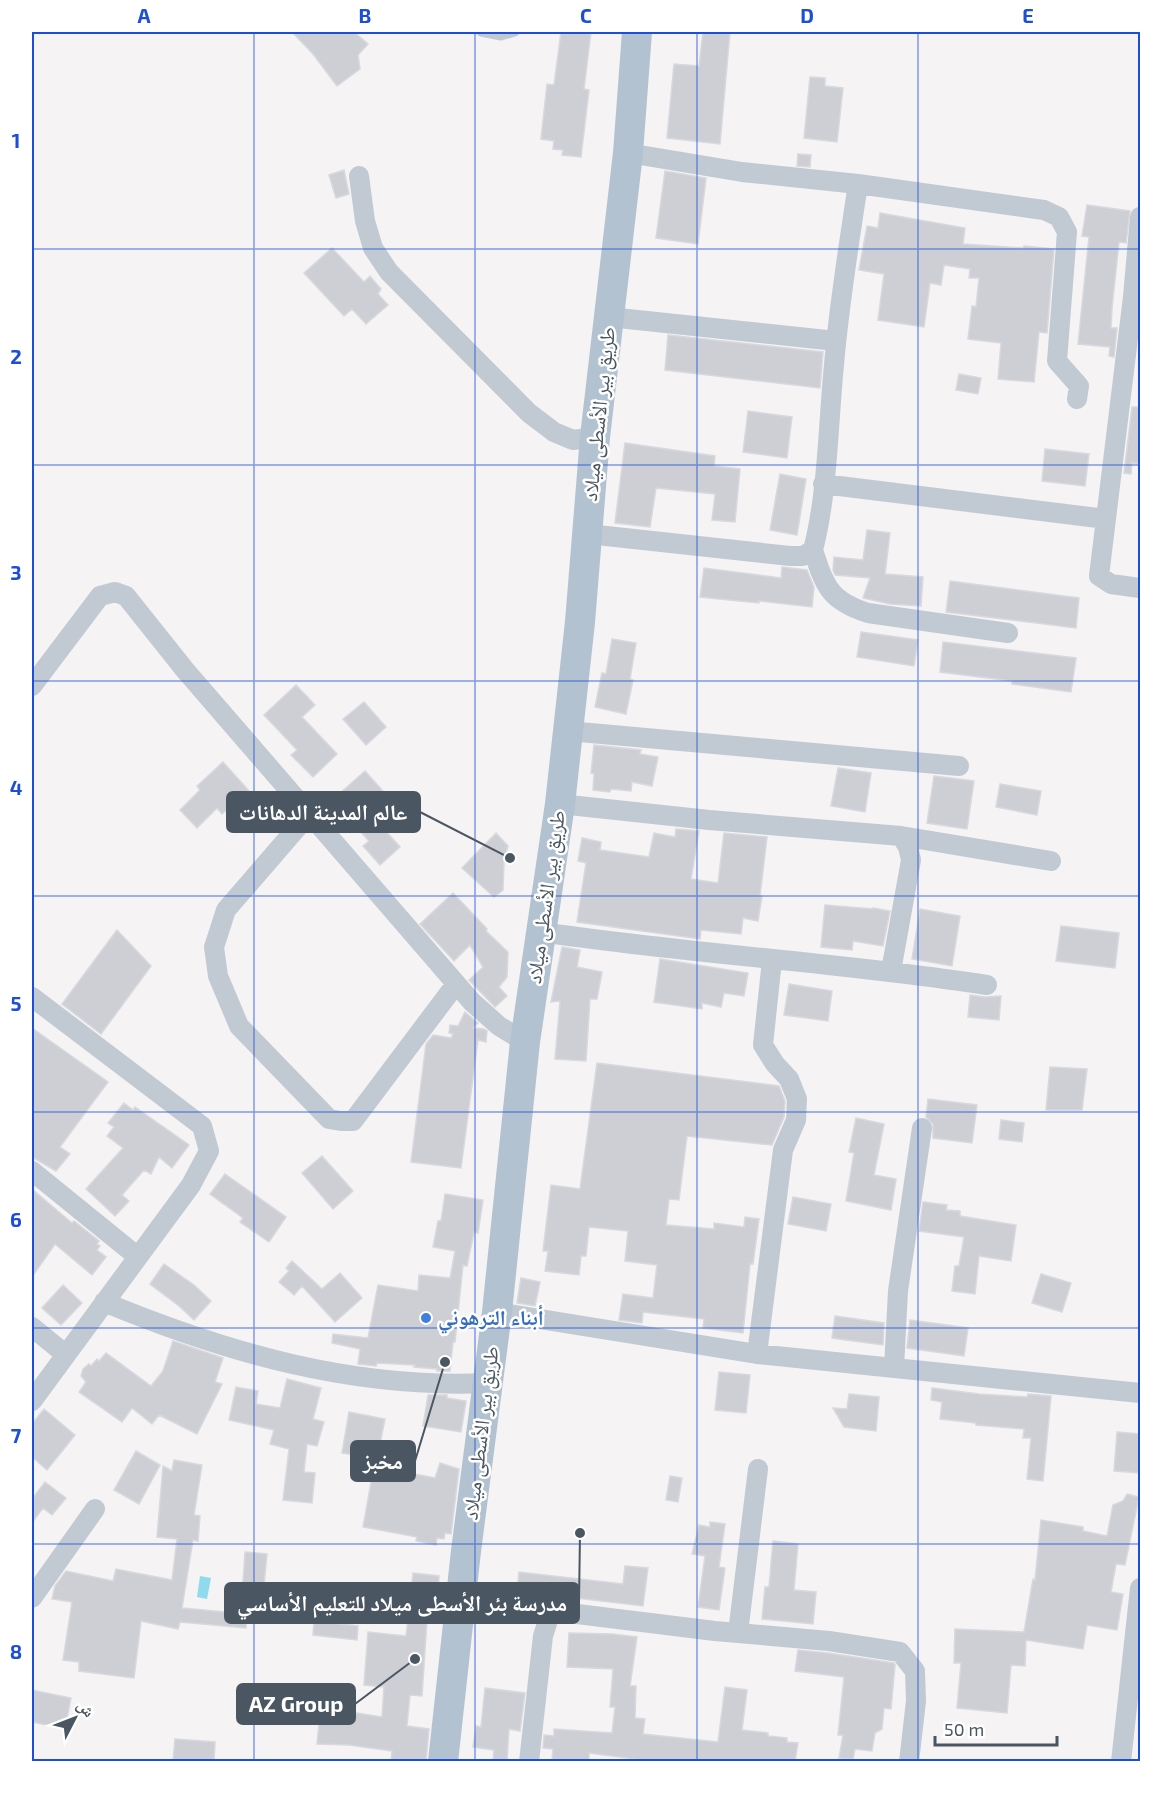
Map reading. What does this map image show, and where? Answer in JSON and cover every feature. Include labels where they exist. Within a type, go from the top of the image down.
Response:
[{"type":"main road","name":"طريق بير الأسطى ميلاد","points":[[442,1761],[497,1312],[525,1042],[560,804],[580,622],[595,436],[628,153],[637,32]]},
{"type":"street","points":[[628,153],[742,172],[858,184],[1044,210],[1059,217],[1067,232],[1057,361],[1079,386],[1077,399]]},
{"type":"street","points":[[359,176],[365,221],[373,248],[389,272],[529,413],[554,432],[573,440],[595,436]]},
{"type":"street","points":[[858,184],[836,341],[824,484],[813,550],[824,583],[849,607],[868,614],[956,624],[1008,633]]},
{"type":"street","points":[[1140,217],[1137,298],[1098,576],[1111,584],[1140,588]]},
{"type":"street","points":[[609,317],[836,341]]},
{"type":"street","points":[[824,484],[1106,519]]},
{"type":"street","points":[[588,534],[790,556],[803,556],[813,550]]},
{"type":"street","points":[[32,687],[100,596],[115,592],[126,596],[185,670],[472,1002],[499,1026],[525,1042]]},
{"type":"street","points":[[568,731],[959,766]]},
{"type":"street","points":[[560,804],[708,820],[901,836],[1051,861]]},
{"type":"street","points":[[309,814],[226,910],[214,947],[218,976],[239,1026],[329,1119],[341,1122],[353,1121],[456,984]]},
{"type":"street","points":[[891,971],[910,860],[908,847],[901,836]]},
{"type":"street","points":[[541,932],[626,945],[891,971],[987,986]]},
{"type":"street","points":[[757,1354],[783,1149],[796,1120],[797,1099],[789,1079],[775,1064],[763,1045],[772,960]]},
{"type":"street","points":[[32,997],[202,1126],[209,1151],[191,1185],[32,1401]]},
{"type":"street","points":[[894,1368],[898,1291],[922,1128]]},
{"type":"street","points":[[32,1171],[138,1257]]},
{"type":"street","points":[[104,1302],[212,1343],[301,1366],[406,1382],[444,1385],[488,1383]]},
{"type":"street","points":[[497,1312],[757,1354],[1140,1393]]},
{"type":"street","points":[[32,1327],[65,1354]]},
{"type":"street","points":[[738,1633],[758,1469]]},
{"type":"street","points":[[32,1598],[95,1509]]},
{"type":"street","points":[[1121,1761],[1140,1588]]},
{"type":"street","points":[[529,1761],[543,1636],[549,1617],[561,1612],[738,1633],[829,1641],[900,1652],[915,1671],[916,1701],[909,1761]]},
{"type":"lane","points":[[481,32],[501,36],[515,32]]},
{"type":"water","points":[[200,1576],[211,1578],[207,1599],[197,1597]]},
{"type":"building","points":[[292,32],[354,32],[368,44],[358,55],[360,69],[337,86],[313,54]]},
{"type":"building","points":[[561,32],[591,32],[584,89],[589,90],[581,157],[562,155],[563,150],[553,149],[554,141],[541,139],[547,84],[554,85]]},
{"type":"building","points":[[703,32],[730,32],[720,144],[667,138],[674,64],[699,66]]},
{"type":"building","points":[[810,77],[825,78],[825,86],[843,88],[837,142],[804,138]]},
{"type":"building","points":[[798,154],[811,155],[810,167],[797,166]]},
{"type":"building","points":[[344,170],[349,194],[336,198],[329,175]]},
{"type":"building","points":[[665,171],[706,178],[698,244],[656,238]]},
{"type":"building","points":[[1087,205],[1130,211],[1126,243],[1119,242],[1111,328],[1117,328],[1114,357],[1109,356],[1110,347],[1078,344],[1089,237],[1082,236]]},
{"type":"building","points":[[880,213],[965,228],[963,244],[1054,249],[1047,333],[1039,332],[1034,382],[998,379],[1001,343],[968,339],[972,306],[976,307],[979,278],[969,278],[970,269],[944,265],[941,285],[930,283],[924,327],[878,320],[884,274],[859,270],[867,226],[878,228]]},
{"type":"building","points":[[332,248],[364,282],[370,276],[381,289],[378,294],[388,305],[366,324],[352,309],[344,316],[304,273]]},
{"type":"building","points":[[668,335],[823,352],[820,388],[665,370]]},
{"type":"building","points":[[959,374],[981,378],[978,394],[956,390]]},
{"type":"building","points":[[1132,407],[1140,407],[1140,464],[1132,463],[1131,474],[1124,473]]},
{"type":"building","points":[[748,411],[792,417],[787,458],[743,452]]},
{"type":"building","points":[[625,443],[715,456],[714,466],[740,469],[735,522],[712,520],[715,494],[656,488],[650,527],[615,523]]},
{"type":"building","points":[[1045,449],[1089,454],[1085,486],[1042,481]]},
{"type":"building","points":[[780,474],[806,479],[797,535],[770,530]]},
{"type":"building","points":[[867,530],[890,533],[885,574],[923,577],[921,606],[890,604],[863,598],[870,578],[835,575],[834,557],[863,560]]},
{"type":"building","points":[[782,567],[807,570],[814,587],[812,607],[700,597],[704,568],[781,578]]},
{"type":"building","points":[[950,581],[1079,598],[1076,628],[946,612]]},
{"type":"building","points":[[861,632],[918,640],[914,666],[857,657]]},
{"type":"building","points":[[612,639],[636,643],[630,679],[633,680],[626,714],[595,707],[602,673],[606,674]]},
{"type":"building","points":[[943,642],[1076,658],[1071,692],[1012,684],[1012,681],[940,672]]},
{"type":"building","points":[[296,685],[315,705],[302,717],[337,754],[313,777],[291,755],[297,750],[264,715]]},
{"type":"building","points":[[364,702],[386,727],[366,745],[343,719]]},
{"type":"building","points":[[594,745],[641,750],[640,754],[658,757],[652,786],[632,782],[631,791],[593,790],[594,774],[591,773]]},
{"type":"building","points":[[223,762],[249,791],[222,814],[217,808],[197,828],[180,810],[200,790],[197,786]]},
{"type":"building","points":[[838,768],[871,773],[865,812],[831,806]]},
{"type":"building","points":[[365,771],[389,798],[376,810],[378,813],[373,817],[400,847],[380,865],[363,846],[369,841],[344,813],[342,815],[330,802]]},
{"type":"building","points":[[934,776],[974,781],[967,829],[927,823]]},
{"type":"building","points":[[1000,784],[1041,791],[1037,815],[996,807]]},
{"type":"building","points":[[676,829],[699,831],[691,879],[718,883],[724,833],[767,837],[758,921],[743,918],[741,934],[701,930],[700,939],[577,922],[586,863],[578,861],[582,838],[601,842],[600,850],[649,857],[654,833],[675,837]]},
{"type":"building","points":[[496,833],[508,846],[504,860],[503,890],[494,897],[462,868]]},
{"type":"building","points":[[453,893],[508,952],[507,977],[499,987],[507,996],[495,1007],[469,980],[483,967],[470,945],[454,961],[420,924]]},
{"type":"building","points":[[825,905],[890,911],[883,946],[853,941],[852,950],[821,947]]},
{"type":"building","points":[[920,909],[960,916],[952,966],[912,959]]},
{"type":"building","points":[[1061,926],[1119,933],[1115,968],[1056,961]]},
{"type":"building","points":[[117,930],[151,966],[101,1034],[62,1004]]},
{"type":"building","points":[[562,947],[580,950],[577,967],[602,972],[597,999],[590,999],[586,1061],[555,1059],[560,1001],[551,1002]]},
{"type":"building","points":[[660,959],[748,973],[744,996],[724,993],[721,1007],[702,1003],[702,1009],[654,1002]]},
{"type":"building","points":[[789,984],[832,991],[828,1021],[784,1015]]},
{"type":"building","points":[[970,995],[1001,996],[999,1020],[968,1017]]},
{"type":"building","points":[[465,1012],[478,1023],[473,1028],[487,1031],[486,1042],[478,1040],[461,1168],[411,1162],[426,1044],[433,1035],[451,1038],[453,1034],[449,1033],[450,1025],[458,1026]]},
{"type":"building","points":[[32,1028],[108,1082],[60,1147],[70,1154],[56,1171],[32,1157]]},
{"type":"building","points":[[597,1063],[779,1086],[785,1101],[784,1117],[772,1145],[687,1136],[679,1200],[669,1199],[666,1225],[714,1229],[714,1223],[744,1227],[745,1217],[759,1219],[753,1264],[750,1264],[743,1333],[703,1328],[704,1319],[643,1312],[642,1323],[619,1320],[623,1294],[653,1298],[657,1265],[625,1261],[628,1231],[589,1227],[586,1256],[581,1256],[579,1275],[545,1271],[548,1251],[543,1251],[551,1185],[580,1189]]},
{"type":"building","points":[[1050,1067],[1087,1069],[1082,1110],[1046,1110]]},
{"type":"building","points":[[928,1099],[977,1105],[972,1143],[933,1138],[933,1124],[926,1117]]},
{"type":"building","points":[[124,1103],[133,1110],[135,1107],[189,1145],[172,1168],[159,1157],[151,1174],[144,1170],[122,1195],[129,1201],[115,1216],[86,1189],[123,1148],[107,1136],[114,1127],[108,1123]]},
{"type":"building","points":[[856,1118],[884,1124],[874,1175],[896,1179],[891,1210],[846,1201],[854,1153],[849,1152]]},
{"type":"building","points":[[1001,1120],[1024,1123],[1022,1142],[999,1139]]},
{"type":"building","points":[[322,1156],[353,1191],[333,1209],[302,1173]]},
{"type":"building","points":[[225,1174],[286,1217],[269,1242],[240,1222],[243,1218],[210,1194]]},
{"type":"building","points":[[32,1189],[72,1223],[74,1221],[99,1241],[97,1244],[100,1246],[97,1250],[106,1257],[92,1275],[55,1244],[32,1277]]},
{"type":"building","points":[[445,1194],[483,1200],[478,1233],[474,1232],[467,1266],[463,1265],[450,1371],[414,1367],[415,1365],[358,1364],[360,1349],[332,1343],[333,1334],[368,1338],[378,1285],[418,1291],[419,1275],[450,1278],[455,1251],[433,1247],[438,1221],[441,1221]]},
{"type":"building","points":[[793,1197],[831,1204],[826,1231],[788,1224]]},
{"type":"building","points":[[923,1202],[947,1205],[946,1210],[960,1211],[960,1216],[1016,1225],[1011,1261],[979,1256],[975,1294],[952,1291],[955,1266],[959,1266],[964,1237],[919,1231]]},
{"type":"building","points":[[292,1261],[322,1289],[340,1273],[362,1298],[335,1322],[302,1286],[294,1295],[279,1282],[289,1271],[286,1268]]},
{"type":"building","points":[[164,1264],[194,1285],[211,1301],[194,1320],[150,1284]]},
{"type":"building","points":[[1041,1274],[1071,1283],[1062,1312],[1032,1303]]},
{"type":"building","points":[[521,1278],[540,1282],[535,1306],[517,1303]]},
{"type":"building","points":[[63,1285],[82,1303],[61,1325],[42,1308]]},
{"type":"building","points":[[835,1316],[884,1323],[883,1345],[832,1338]]},
{"type":"building","points":[[910,1320],[968,1328],[964,1356],[907,1348]]},
{"type":"building","points":[[173,1341],[223,1358],[215,1382],[222,1384],[197,1434],[159,1415],[152,1424],[132,1408],[122,1422],[79,1392],[86,1382],[81,1376],[83,1369],[89,1364],[91,1366],[97,1359],[99,1361],[106,1353],[151,1386],[163,1371]]},
{"type":"building","points":[[719,1372],[750,1375],[746,1413],[715,1410]]},
{"type":"building","points":[[287,1379],[321,1388],[313,1419],[324,1422],[317,1446],[307,1444],[304,1472],[315,1473],[312,1503],[283,1500],[289,1449],[270,1444],[274,1430],[229,1420],[236,1387],[258,1391],[256,1404],[280,1408]]},
{"type":"building","points":[[932,1388],[979,1394],[1051,1396],[1043,1481],[1027,1479],[1031,1438],[1023,1438],[1024,1429],[940,1419],[942,1402],[931,1400]]},
{"type":"building","points":[[849,1394],[879,1397],[876,1431],[844,1427],[833,1408],[847,1409]]},
{"type":"building","points":[[428,1395],[447,1395],[447,1398],[466,1401],[461,1432],[423,1426]]},
{"type":"building","points":[[44,1409],[75,1435],[47,1470],[32,1457],[32,1424]]},
{"type":"building","points":[[349,1412],[385,1419],[377,1459],[342,1453]]},
{"type":"building","points":[[1117,1432],[1140,1434],[1140,1473],[1114,1471]]},
{"type":"building","points":[[136,1451],[160,1465],[139,1504],[114,1490]]},
{"type":"building","points":[[174,1460],[202,1465],[194,1515],[200,1516],[198,1541],[193,1540],[182,1608],[247,1614],[246,1628],[180,1622],[178,1629],[141,1621],[134,1678],[79,1671],[79,1662],[63,1660],[72,1602],[52,1599],[55,1586],[66,1571],[113,1581],[116,1569],[172,1580],[177,1539],[157,1537],[163,1466],[172,1471]]},
{"type":"building","points":[[440,1463],[459,1469],[451,1534],[445,1533],[444,1539],[437,1538],[436,1545],[416,1541],[417,1537],[363,1527],[374,1466],[435,1478]]},
{"type":"building","points":[[670,1476],[682,1478],[678,1502],[666,1500]]},
{"type":"building","points":[[45,1482],[66,1498],[52,1515],[43,1508],[32,1523],[32,1499]]},
{"type":"building","points":[[1127,1494],[1139,1497],[1125,1565],[1116,1564],[1111,1592],[1123,1594],[1117,1630],[1087,1625],[1083,1649],[1026,1640],[1025,1666],[1011,1665],[1007,1713],[957,1708],[961,1663],[954,1663],[955,1629],[1024,1632],[1033,1579],[1035,1580],[1041,1520],[1083,1527],[1083,1531],[1107,1536],[1113,1505],[1123,1501]]},
{"type":"building","points":[[710,1522],[725,1524],[719,1567],[725,1568],[719,1610],[698,1607],[705,1556],[692,1554],[699,1525],[710,1527]]},
{"type":"building","points":[[773,1541],[798,1544],[794,1590],[816,1592],[813,1624],[762,1619],[765,1587],[769,1587]]},
{"type":"building","points":[[245,1552],[267,1554],[264,1585],[290,1588],[288,1616],[241,1611]]},
{"type":"building","points":[[625,1566],[648,1568],[643,1606],[542,1594],[537,1617],[499,1613],[500,1599],[516,1600],[519,1572],[623,1584]]},
{"type":"building","points":[[413,1573],[439,1576],[436,1621],[427,1620],[422,1696],[410,1695],[407,1726],[429,1729],[426,1761],[391,1761],[392,1751],[349,1745],[317,1744],[320,1714],[350,1716],[351,1712],[382,1717],[384,1687],[364,1685],[368,1632],[406,1636]]},
{"type":"building","points":[[314,1621],[358,1626],[357,1640],[313,1635]]},
{"type":"building","points":[[569,1633],[637,1637],[630,1686],[636,1686],[635,1718],[645,1719],[643,1734],[718,1742],[725,1687],[747,1690],[742,1730],[768,1733],[768,1736],[787,1738],[787,1742],[798,1743],[795,1761],[650,1761],[589,1753],[589,1761],[552,1760],[553,1749],[543,1748],[544,1735],[554,1736],[554,1729],[612,1733],[615,1707],[610,1707],[613,1669],[567,1667]]},
{"type":"building","points":[[798,1650],[894,1663],[891,1709],[884,1708],[882,1729],[875,1733],[872,1751],[855,1749],[853,1759],[839,1758],[843,1735],[838,1735],[844,1677],[795,1671]]},
{"type":"building","points":[[485,1688],[525,1693],[520,1731],[509,1729],[507,1761],[493,1761],[494,1750],[473,1747],[476,1726],[481,1727]]},
{"type":"building","points":[[32,1690],[71,1698],[65,1729],[32,1722]]},
{"type":"building","points":[[175,1739],[215,1742],[214,1761],[173,1761]]},
{"type":"place","name":"عالم المدينة الدهانات","points":[[510,858]]},
{"type":"place","name":"أبناء الترهوني","points":[[426,1318]]},
{"type":"place","name":"مخبز","points":[[445,1362]]},
{"type":"place","name":"مدرسة بئر الأسطى ميلاد للتعليم الأساسي","points":[[580,1533]]},
{"type":"place","name":"AZ Group","points":[[415,1659]]}]
